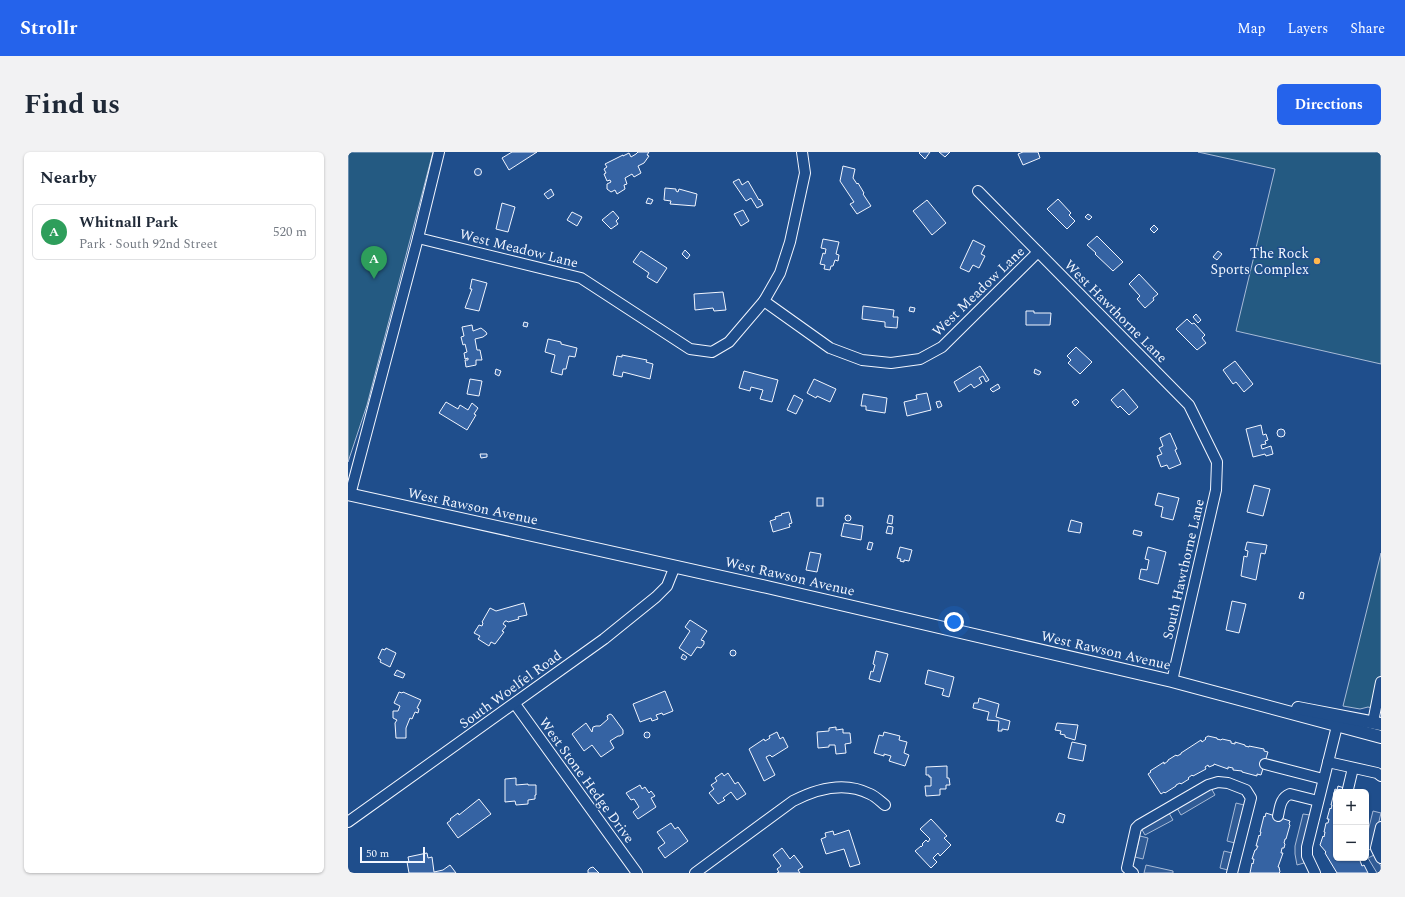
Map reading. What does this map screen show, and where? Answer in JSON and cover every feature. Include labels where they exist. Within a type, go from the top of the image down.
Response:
[{"type":"main road","name":"West Rawson Avenue","points":[[349,494],[865,609],[1172,681],[1381,737]]},
{"type":"main road","name":"West Rawson Avenue","points":[[1224,694],[1377,723]]},
{"type":"street","points":[[349,494],[418,238],[439,152]]},
{"type":"street","points":[[764,300],[780,273],[790,242],[805,174],[802,152]]},
{"type":"street","name":"West Hawthorne Lane","points":[[978,191],[1189,405],[1217,462]]},
{"type":"street","name":"West Meadow Lane","points":[[418,238],[581,278],[690,349],[712,352],[730,342],[764,300],[830,348],[862,360],[891,363],[920,359],[942,347],[1038,252]]},
{"type":"street","name":"South Hawthorne Lane","points":[[1172,681],[1216,490],[1217,462]]},
{"type":"street","name":"South Woelfel Road","points":[[348,822],[604,639],[656,598],[666,586],[675,566]]},
{"type":"street","points":[[1377,723],[1381,682]]},
{"type":"street","name":"West Stone Hedge Drive","points":[[515,704],[637,873]]},
{"type":"street","points":[[1315,873],[1307,856],[1306,847],[1337,726]]},
{"type":"street","points":[[1328,762],[1377,773],[1381,776]]},
{"type":"street","points":[[1265,764],[1323,780]]},
{"type":"street","points":[[1348,789],[1353,768]]},
{"type":"street","points":[[1128,871],[1136,828],[1139,825],[1208,785],[1218,782],[1228,783],[1246,790],[1251,798],[1232,873]]},
{"type":"street","points":[[695,873],[793,801],[804,795],[830,788],[853,787],[871,794],[885,805]]},
{"type":"street","points":[[1278,816],[1283,799],[1285,796],[1290,794],[1318,801]]},
{"type":"street","points":[[1381,827],[1376,848],[1381,858]]},
{"type":"shaded area","points":[[348,152],[433,152],[367,405],[348,462]]},
{"type":"shaded area","name":"The Rock Sports Complex","points":[[1198,152],[1381,152],[1381,364],[1236,331],[1275,169]]},
{"type":"shaded area","points":[[1381,553],[1381,710],[1368,707],[1360,709],[1343,706]]},
{"type":"shaded area","points":[[1211,788],[1215,795],[1181,815],[1177,808]]},
{"type":"shaded area","points":[[1236,803],[1244,805],[1235,843],[1227,841]]},
{"type":"shaded area","points":[[1373,811],[1381,813],[1372,850],[1369,850],[1369,827]]},
{"type":"shaded area","points":[[1169,813],[1173,820],[1145,835],[1141,828]]},
{"type":"shaded area","points":[[1303,814],[1310,815],[1302,853],[1304,863],[1297,865],[1295,846]]},
{"type":"shaded area","points":[[1140,836],[1148,838],[1143,859],[1135,857]]},
{"type":"shaded area","points":[[1224,851],[1232,853],[1228,870],[1220,868]]},
{"type":"shaded area","points":[[1374,855],[1381,866],[1381,873],[1377,873],[1369,858]]},
{"type":"shaded area","points":[[1146,865],[1173,871],[1173,873],[1144,873]]},
{"type":"building","points":[[512,152],[537,152],[509,170],[502,158]]},
{"type":"building","points":[[638,152],[649,152],[647,155],[649,156],[644,163],[638,166],[641,173],[634,177],[632,174],[625,178],[627,184],[624,185],[625,189],[617,194],[615,190],[611,192],[607,189],[607,184],[611,182],[610,180],[607,181],[604,174],[606,173],[604,169],[607,167],[605,164],[629,153],[631,157]]},
{"type":"building","points":[[930,152],[925,159],[919,153]]},
{"type":"building","points":[[939,152],[950,152],[945,157]]},
{"type":"building","points":[[1023,152],[1038,152],[1040,158],[1023,165],[1018,154]]},
{"type":"building","points":[[843,166],[855,169],[853,178],[857,184],[858,183],[871,206],[857,214],[850,204],[854,202],[840,181]]},
{"type":"building","points":[[478,169],[481,172],[478,175],[475,172]]},
{"type":"building","points":[[739,179],[742,185],[748,181],[763,205],[757,208],[751,198],[746,201],[733,182]]},
{"type":"building","points":[[665,188],[676,189],[678,192],[679,189],[697,194],[695,206],[670,204],[671,201],[664,200]]},
{"type":"building","points":[[551,189],[554,195],[548,199],[544,194]]},
{"type":"building","points":[[648,198],[653,200],[651,204],[646,203]]},
{"type":"building","points":[[1058,199],[1071,213],[1069,215],[1075,221],[1067,229],[1047,209]]},
{"type":"building","points":[[927,200],[946,223],[932,235],[913,211]]},
{"type":"building","points":[[502,203],[515,207],[508,232],[496,229]]},
{"type":"building","points":[[743,210],[749,221],[741,226],[734,214]]},
{"type":"building","points":[[613,211],[619,218],[616,221],[618,224],[611,229],[602,220]]},
{"type":"building","points":[[572,212],[582,217],[577,226],[567,220]]},
{"type":"building","points":[[1088,214],[1092,217],[1089,220],[1085,217]]},
{"type":"building","points":[[1154,225],[1158,229],[1154,233],[1150,229]]},
{"type":"building","points":[[1097,236],[1123,262],[1113,271],[1087,245]]},
{"type":"building","points":[[823,239],[839,242],[836,254],[839,255],[838,261],[835,260],[830,270],[824,269],[825,265],[820,264],[823,253],[825,254],[826,249],[821,248]]},
{"type":"building","points":[[973,240],[985,246],[981,254],[985,256],[979,268],[973,265],[969,272],[960,268]]},
{"type":"building","points":[[685,250],[690,255],[687,259],[682,254]]},
{"type":"building","points":[[641,251],[667,268],[657,283],[647,277],[649,273],[633,262]]},
{"type":"building","points":[[1218,251],[1222,254],[1217,260],[1213,257]]},
{"type":"building","points":[[1139,274],[1158,294],[1145,308],[1137,299],[1140,296],[1129,284]]},
{"type":"building","points":[[472,279],[487,283],[479,311],[465,308],[472,289],[470,289]]},
{"type":"building","points":[[723,292],[726,310],[714,311],[713,308],[695,310],[694,294]]},
{"type":"building","points":[[863,306],[894,310],[893,317],[898,317],[897,328],[885,327],[885,322],[862,319]]},
{"type":"building","points":[[910,307],[915,308],[914,312],[909,311]]},
{"type":"building","points":[[1026,311],[1034,311],[1034,313],[1051,313],[1050,325],[1026,325]]},
{"type":"building","points":[[1196,314],[1201,320],[1198,323],[1193,317]]},
{"type":"building","points":[[1187,319],[1192,324],[1194,323],[1205,335],[1202,338],[1206,343],[1197,350],[1176,329]]},
{"type":"building","points":[[524,322],[528,323],[527,327],[523,326]]},
{"type":"building","points":[[472,325],[473,331],[481,328],[487,334],[483,337],[475,339],[477,350],[480,350],[482,360],[476,360],[476,365],[466,367],[465,360],[468,360],[468,358],[465,359],[464,353],[467,352],[461,337],[464,336],[462,327]]},
{"type":"building","points":[[548,339],[577,348],[575,357],[569,356],[566,369],[563,369],[562,375],[551,372],[555,355],[545,352]]},
{"type":"building","points":[[1076,347],[1092,362],[1080,374],[1068,363],[1071,360],[1067,356]]},
{"type":"building","points":[[622,355],[647,360],[646,362],[653,364],[650,379],[623,372],[622,377],[613,375],[617,356],[622,357]]},
{"type":"building","points":[[1235,361],[1253,384],[1244,392],[1236,382],[1233,384],[1223,370]]},
{"type":"building","points":[[980,366],[989,380],[986,382],[983,376],[979,378],[982,383],[974,388],[971,384],[959,392],[954,382]]},
{"type":"building","points":[[496,369],[501,371],[499,376],[495,374]]},
{"type":"building","points":[[1035,369],[1041,372],[1039,375],[1034,373]]},
{"type":"building","points":[[744,371],[778,380],[772,402],[760,399],[763,390],[751,387],[750,391],[739,388]]},
{"type":"building","points":[[470,379],[482,381],[479,396],[467,394]]},
{"type":"building","points":[[814,379],[836,389],[830,402],[817,396],[816,398],[807,393]]},
{"type":"building","points":[[998,384],[1000,388],[993,392],[990,389]]},
{"type":"building","points":[[1123,389],[1138,407],[1129,415],[1120,406],[1118,408],[1111,400]]},
{"type":"building","points":[[927,393],[931,410],[907,416],[904,402],[917,399],[916,395]]},
{"type":"building","points":[[863,394],[887,398],[885,413],[866,410],[866,406],[861,406]]},
{"type":"building","points":[[794,395],[803,400],[796,414],[787,410]]},
{"type":"building","points":[[1076,399],[1079,402],[1075,406],[1072,402]]},
{"type":"building","points":[[940,401],[942,406],[938,408],[936,402]]},
{"type":"building","points":[[446,402],[458,409],[460,405],[468,410],[472,403],[478,408],[474,414],[476,415],[467,430],[439,413]]},
{"type":"building","points":[[1261,425],[1263,435],[1266,434],[1268,440],[1265,441],[1266,444],[1261,445],[1262,449],[1271,446],[1273,454],[1253,457],[1246,429]]},
{"type":"building","points":[[1279,429],[1283,429],[1285,433],[1283,437],[1279,437],[1277,435],[1277,431]]},
{"type":"building","points":[[1170,433],[1177,449],[1175,450],[1181,464],[1169,469],[1167,465],[1161,467],[1157,456],[1162,454],[1159,448],[1163,446],[1160,438]]},
{"type":"building","points":[[480,454],[487,454],[487,457],[481,458]]},
{"type":"building","points":[[1254,485],[1270,489],[1263,516],[1247,512]]},
{"type":"building","points":[[1158,493],[1179,498],[1173,520],[1161,517],[1163,507],[1155,505]]},
{"type":"building","points":[[817,498],[823,498],[823,506],[817,506]]},
{"type":"building","points":[[789,512],[792,523],[789,524],[790,527],[773,532],[770,521],[776,519],[775,517],[782,515],[781,514]]},
{"type":"building","points":[[848,515],[851,518],[848,521],[845,518]]},
{"type":"building","points":[[889,515],[893,516],[892,524],[887,523]]},
{"type":"building","points":[[1071,520],[1082,523],[1080,533],[1068,531]]},
{"type":"building","points":[[844,523],[863,526],[861,540],[841,536]]},
{"type":"building","points":[[888,526],[893,527],[892,534],[886,533]]},
{"type":"building","points":[[1134,530],[1142,532],[1141,536],[1133,534]]},
{"type":"building","points":[[869,542],[873,543],[871,550],[867,549]]},
{"type":"building","points":[[1247,542],[1267,545],[1265,554],[1261,553],[1256,580],[1241,576],[1244,556],[1247,557],[1248,551],[1245,550]]},
{"type":"building","points":[[900,547],[912,550],[909,561],[900,561],[901,559],[897,558]]},
{"type":"building","points":[[1148,547],[1166,552],[1158,584],[1139,579],[1141,569],[1147,570],[1149,560],[1145,559]]},
{"type":"building","points":[[810,552],[821,554],[817,572],[806,570]]},
{"type":"building","points":[[1301,592],[1304,593],[1303,599],[1299,598]]},
{"type":"building","points":[[1232,601],[1246,604],[1239,633],[1226,630]]},
{"type":"building","points":[[524,603],[527,615],[518,617],[519,619],[508,622],[505,621],[503,624],[506,626],[502,631],[504,632],[495,644],[491,642],[489,646],[478,639],[480,636],[474,633],[479,625],[482,626],[482,622],[490,608],[496,611]]},
{"type":"building","points":[[690,620],[707,631],[701,640],[704,641],[704,644],[701,648],[697,647],[691,656],[679,648],[690,631],[685,627]]},
{"type":"building","points":[[386,648],[396,653],[390,667],[380,662],[381,660],[378,658],[382,649],[385,650]]},
{"type":"building","points":[[733,650],[736,653],[733,656],[730,653]]},
{"type":"building","points":[[876,651],[888,654],[880,682],[869,679],[871,671],[873,672],[875,665],[873,664]]},
{"type":"building","points":[[683,654],[687,657],[685,660],[681,658]]},
{"type":"building","points":[[397,670],[405,674],[403,678],[394,675]]},
{"type":"building","points":[[928,670],[954,677],[949,697],[942,695],[944,689],[925,684]]},
{"type":"building","points":[[665,691],[673,711],[663,715],[662,713],[656,715],[658,719],[652,721],[651,718],[640,722],[633,704]]},
{"type":"building","points":[[399,692],[403,692],[421,700],[417,708],[419,709],[418,713],[415,712],[412,719],[410,718],[406,728],[406,738],[396,738],[395,723],[397,720],[393,718],[393,711],[398,711],[400,706],[394,703]]},
{"type":"building","points":[[979,698],[999,704],[996,717],[1010,721],[1008,730],[1002,729],[1002,731],[998,731],[999,721],[987,720],[989,712],[973,708],[974,703],[978,703]]},
{"type":"building","points":[[610,714],[623,730],[623,734],[610,741],[614,748],[601,757],[592,745],[584,751],[572,734],[586,723],[592,732],[593,727],[600,726],[608,719],[607,716]]},
{"type":"building","points":[[1057,723],[1078,725],[1075,740],[1060,734],[1061,731],[1055,730]]},
{"type":"building","points":[[836,727],[836,730],[843,729],[843,733],[850,733],[851,743],[845,744],[846,753],[836,754],[835,745],[818,748],[817,732],[829,731],[829,728]]},
{"type":"building","points":[[647,732],[650,735],[647,738],[644,735]]},
{"type":"building","points":[[777,732],[780,739],[783,737],[788,747],[772,757],[770,755],[766,757],[775,775],[764,781],[749,749],[764,739],[765,741],[770,738],[769,736]]},
{"type":"building","points":[[884,732],[900,736],[899,740],[907,742],[904,753],[909,755],[905,766],[889,761],[891,756],[884,754],[884,756],[874,753],[879,735],[883,736]]},
{"type":"building","points":[[1208,736],[1231,741],[1231,743],[1235,744],[1235,742],[1249,747],[1264,749],[1264,751],[1268,752],[1261,775],[1257,774],[1257,776],[1242,771],[1233,770],[1233,768],[1228,767],[1228,769],[1214,764],[1209,767],[1208,765],[1205,767],[1206,769],[1193,776],[1192,775],[1181,784],[1176,785],[1165,793],[1164,792],[1161,794],[1148,774],[1151,772],[1150,771],[1164,762],[1164,764],[1176,755],[1181,754],[1201,740],[1202,742]]},
{"type":"building","points":[[1072,742],[1086,745],[1083,761],[1068,758]]},
{"type":"building","points":[[947,766],[947,778],[949,778],[950,785],[946,785],[946,789],[940,789],[940,795],[926,796],[925,786],[931,786],[931,777],[926,775],[926,767]]},
{"type":"building","points":[[722,773],[724,776],[728,773],[735,784],[738,782],[746,794],[737,800],[731,792],[723,798],[725,800],[718,804],[709,793],[714,789],[711,785],[717,781],[715,778]]},
{"type":"building","points":[[516,778],[516,785],[536,785],[535,799],[528,800],[528,804],[516,805],[515,801],[505,802],[505,779]]},
{"type":"building","points":[[640,785],[642,789],[645,787],[649,793],[651,791],[655,796],[651,798],[656,807],[638,819],[633,812],[639,807],[634,799],[631,800],[626,793]]},
{"type":"building","points":[[1338,786],[1348,789],[1337,789]]},
{"type":"building","points":[[1333,797],[1333,861],[1360,861],[1368,873],[1337,873],[1325,853],[1326,852],[1320,845],[1323,836],[1324,837],[1326,823],[1328,823],[1329,819],[1327,819]]},
{"type":"building","points":[[479,799],[491,814],[458,838],[447,823],[458,813],[459,815]]},
{"type":"building","points":[[1059,813],[1065,815],[1063,823],[1056,821]]},
{"type":"building","points":[[1266,813],[1290,821],[1284,848],[1282,848],[1281,853],[1283,853],[1278,867],[1280,872],[1250,873],[1254,859],[1252,859],[1258,846],[1256,846]]},
{"type":"building","points":[[931,819],[947,836],[944,838],[951,845],[940,856],[938,853],[933,858],[937,862],[931,868],[915,851],[923,845],[922,844],[926,840],[928,842],[930,839],[920,829]]},
{"type":"building","points":[[671,823],[675,829],[678,827],[688,841],[665,858],[658,848],[665,843],[657,832]]},
{"type":"building","points":[[849,830],[860,864],[850,867],[844,849],[826,854],[821,839],[826,837],[825,833],[833,831],[834,835]]},
{"type":"building","points":[[782,848],[790,859],[794,855],[803,867],[798,870],[800,873],[777,873],[779,872],[777,869],[781,866],[773,855]]},
{"type":"building","points":[[427,853],[428,858],[432,857],[434,872],[443,870],[450,865],[456,873],[409,873],[407,862],[409,862],[408,857]]},
{"type":"building","points":[[593,867],[599,873],[588,873],[588,870]]},
{"type":"place","name":"The Rock Sports Complex","points":[[1317,261]]},
{"type":"place","name":"Whitnall Park","points":[[374,279]]}]
